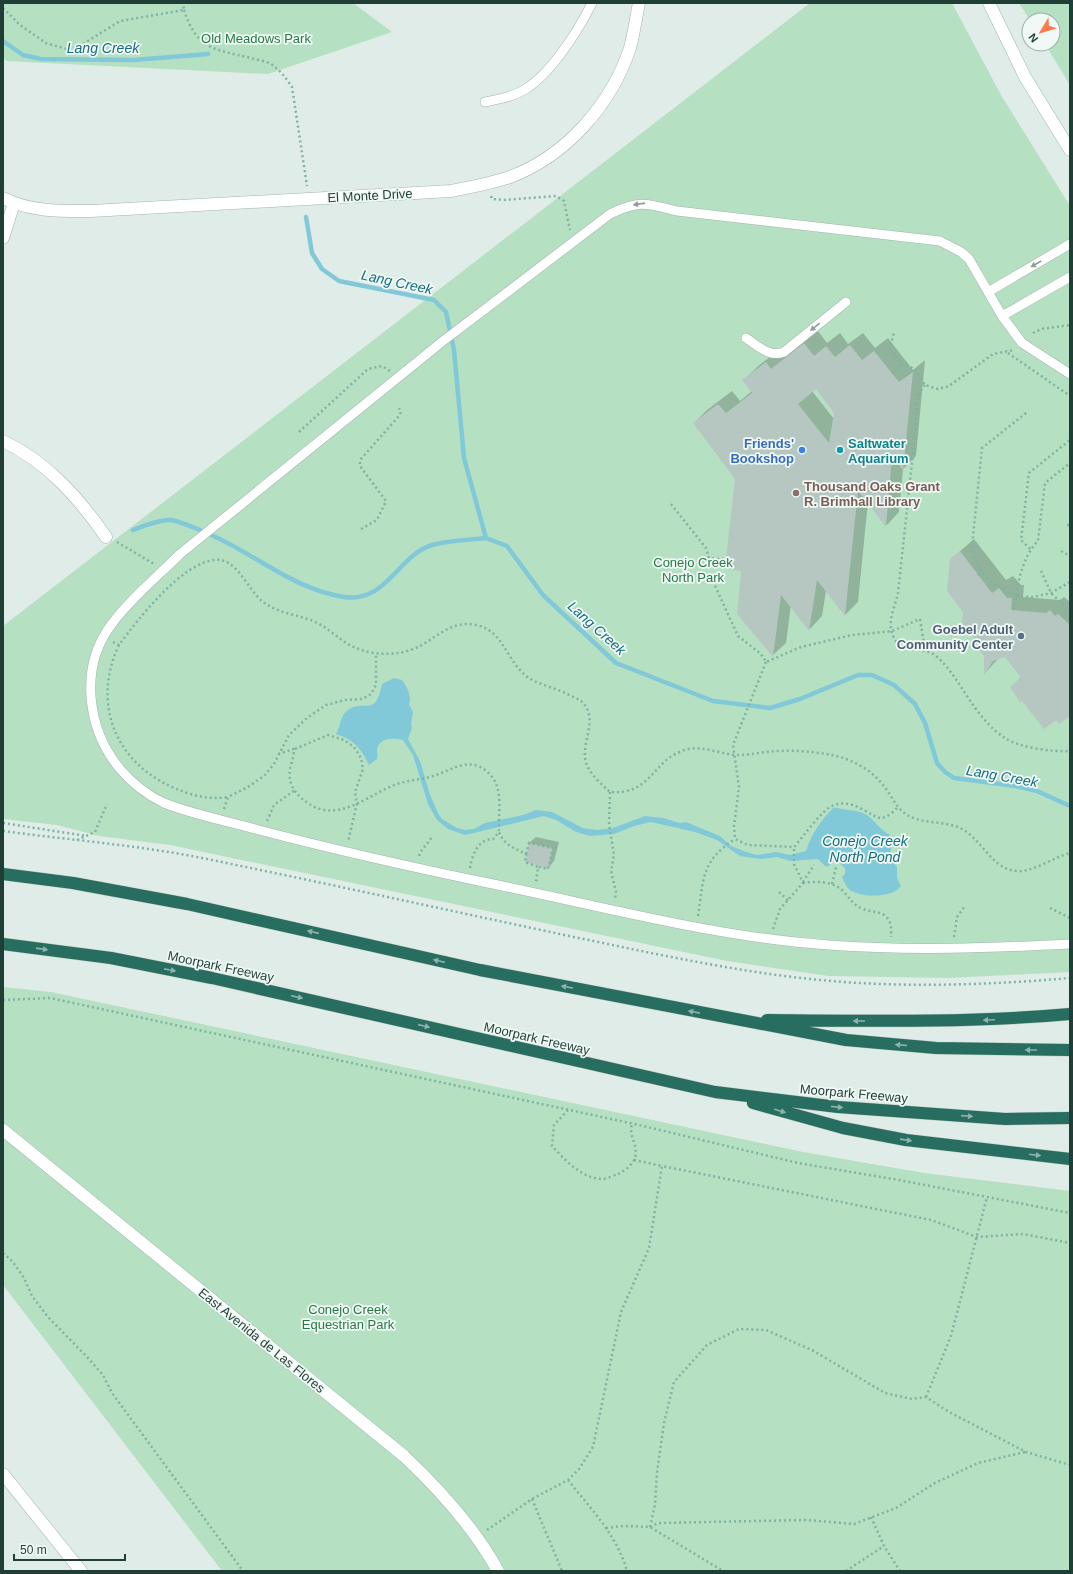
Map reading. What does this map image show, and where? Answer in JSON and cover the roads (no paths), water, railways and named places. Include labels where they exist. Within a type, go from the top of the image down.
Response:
[{"type":"highway","points":[[3,874],[73,883],[187,904],[480,970],[846,1040],[936,1048],[1070,1050]]},
{"type":"highway","name":"Moorpark Freeway","points":[[3,944],[111,958],[212,978],[715,1092],[838,1107],[1005,1119],[1070,1118]]},
{"type":"highway","points":[[733,1019],[950,1021],[1016,1019],[1070,1014]]},
{"type":"highway","points":[[715,1092],[844,1128],[906,1140],[1070,1159]]},
{"type":"street","name":"El Monte Drive","points":[[3,198],[14,203],[48,212],[91,211],[450,191],[486,184],[511,176],[540,162],[570,141],[592,117],[607,95],[630,47],[639,3]]},
{"type":"street","points":[[989,3],[1025,77],[1070,150]]},
{"type":"street","points":[[3,238],[14,203]]},
{"type":"street","points":[[3,442],[36,460],[68,489],[91,516],[106,537]]},
{"type":"street","name":"East Avenida de Las Flores","points":[[3,1130],[404,1456],[451,1504],[476,1537],[498,1571]]},
{"type":"street","points":[[3,1474],[81,1571]]},
{"type":"lane","points":[[485,102],[508,97],[523,91],[539,78],[578,29],[592,3]]},
{"type":"lane","points":[[1070,374],[1022,343],[1002,316],[969,260],[961,252],[940,241],[677,211],[645,203],[627,206],[610,214],[443,341],[225,516],[195,542],[164,570],[124,610],[103,638],[93,669],[90,690],[98,732],[107,751],[121,770],[148,794],[178,808],[221,820],[345,852],[416,868],[696,927],[771,938],[827,945],[891,948],[955,949],[1070,944]]},
{"type":"lane","points":[[988,292],[1070,244]]},
{"type":"lane","points":[[1002,316],[1070,277]]},
{"type":"lane","points":[[746,338],[770,353],[778,354],[784,352],[846,302]]},
{"type":"water","name":"Conejo Creek North Pond","points":[[394,678],[402,680],[406,685],[410,698],[409,704],[413,712],[411,724],[412,728],[408,739],[420,761],[430,795],[442,819],[457,828],[465,830],[474,829],[485,823],[523,815],[536,810],[552,812],[583,828],[597,830],[613,828],[645,816],[663,818],[680,823],[686,822],[720,836],[731,846],[757,855],[776,852],[790,855],[806,851],[811,839],[824,818],[833,808],[837,808],[863,813],[890,835],[892,838],[890,858],[897,867],[897,878],[901,886],[897,890],[884,895],[877,896],[855,893],[846,886],[842,877],[845,874],[845,868],[841,865],[841,859],[836,858],[828,867],[818,859],[790,861],[777,857],[761,859],[740,856],[717,840],[695,832],[651,822],[634,826],[614,834],[590,836],[576,832],[556,820],[544,816],[465,835],[448,829],[437,820],[428,804],[413,755],[403,740],[388,739],[381,742],[377,749],[377,759],[369,765],[356,745],[348,739],[336,734],[345,712],[354,707],[369,706],[373,704],[379,695],[382,684]]},
{"type":"waterway","name":"Lang Creek","points":[[3,41],[23,55],[41,59],[134,60],[208,54]]},
{"type":"waterway","name":"Lang Creek","points":[[306,217],[312,253],[322,269],[339,281],[434,300],[446,312],[454,350],[464,458],[486,538],[507,546],[543,595],[616,663],[713,701],[770,708],[800,699],[858,675],[872,675],[894,685],[915,704],[925,723],[937,763],[945,772],[954,778],[1015,786],[1037,791],[1070,806]]},
{"type":"waterway","points":[[133,530],[166,520],[179,522],[220,539],[306,586],[325,593],[344,597],[359,597],[371,593],[382,586],[420,551],[432,545],[452,541],[486,538]]},
{"type":"place","name":"Friends' Bookshop","points":[[802,450]]},
{"type":"place","name":"Saltwater Aquarium","points":[[840,450]]},
{"type":"place","name":"Thousand Oaks Grant R. Brimhall Library","points":[[796,493]]},
{"type":"place","name":"Goebel Adult Community Center","points":[[1021,636]]},
{"type":"park label","name":"Old Meadows Park","points":[[256,38]]},
{"type":"park label","name":"Conejo Creek North Park","points":[[693,570]]},
{"type":"park label","name":"Conejo Creek Equestrian Park","points":[[348,1316]]}]
